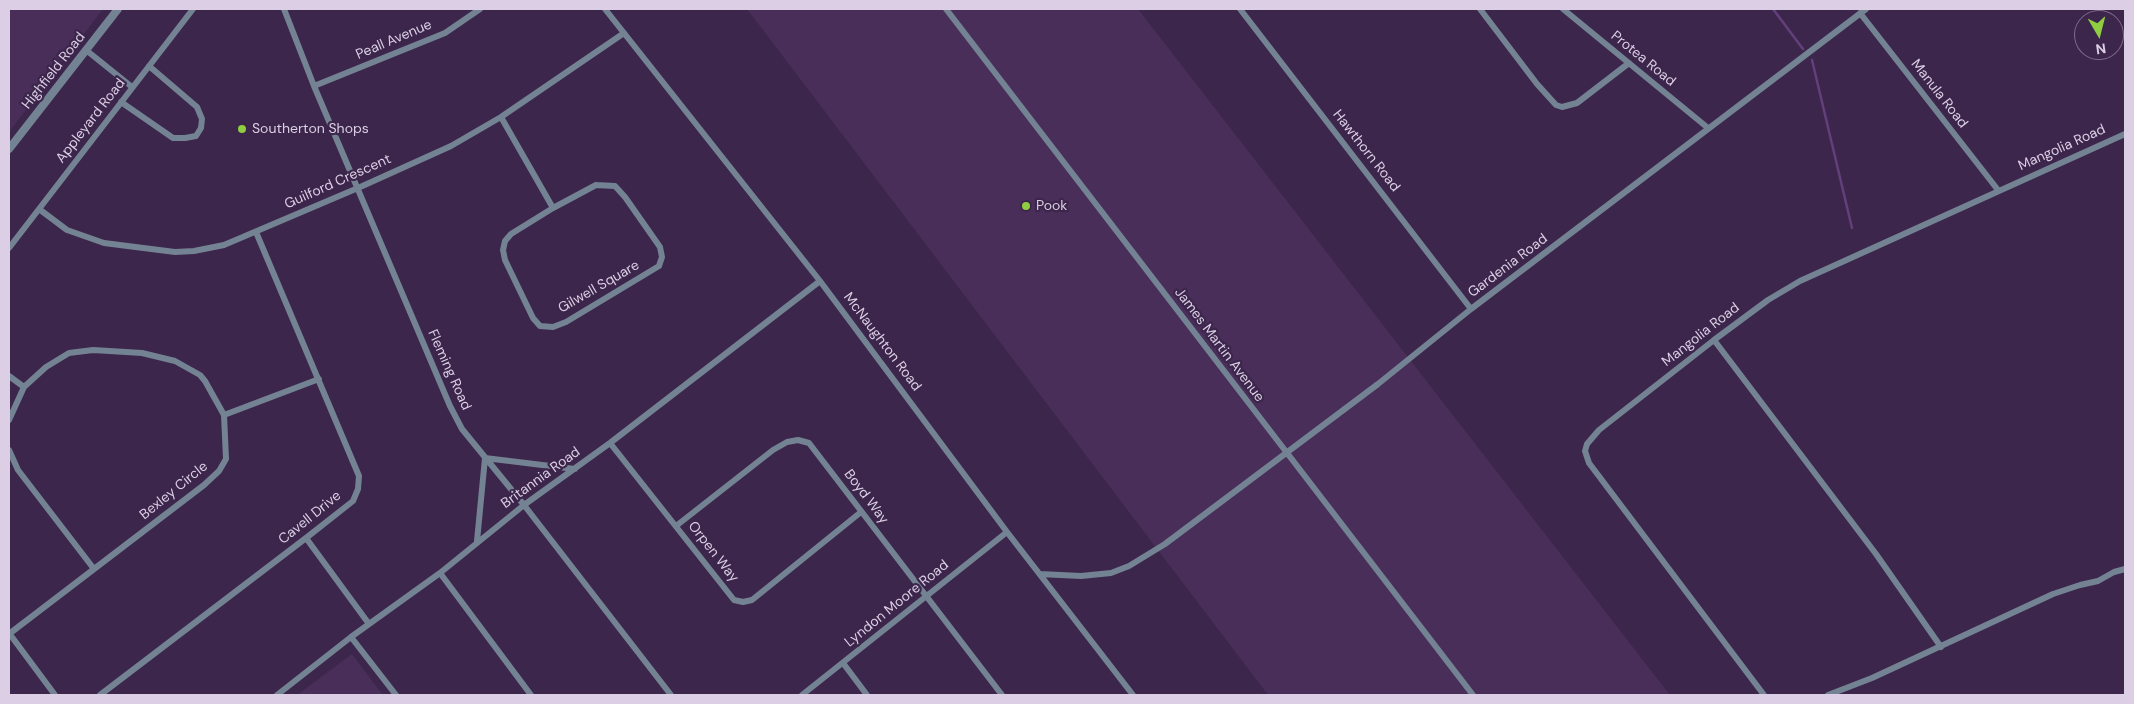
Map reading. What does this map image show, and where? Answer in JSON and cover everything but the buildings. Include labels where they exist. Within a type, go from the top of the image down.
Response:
[{"type":"street","name":"Highfield Road","points":[[9,149],[118,9]]},
{"type":"street","name":"Appleyard Road","points":[[9,248],[193,9]]},
{"type":"street","name":"Fleming Road","points":[[284,9],[314,86],[450,406],[462,429],[524,505],[671,695]]},
{"type":"street","name":"Peall Avenue","points":[[314,86],[432,39],[456,26],[480,9]]},
{"type":"street","name":"McNaughton Road","points":[[605,9],[820,281],[1007,532],[1133,695]]},
{"type":"street","name":"James Martin Avenue","points":[[946,9],[1473,695]]},
{"type":"street","name":"Hawthorn Road","points":[[1240,9],[1471,309]]},
{"type":"street","points":[[1480,9],[1537,84],[1556,105],[1562,107],[1578,103],[1629,63]]},
{"type":"street","name":"Protea Road","points":[[1563,9],[1708,128]]},
{"type":"street","name":"Gardenia Road","points":[[1040,574],[1081,576],[1112,573],[1129,566],[1166,544],[1378,384],[1471,309],[1863,11]]},
{"type":"street","name":"Manula Road","points":[[1863,11],[1998,190]]},
{"type":"street","name":"Guilford Crescent","points":[[39,209],[67,230],[104,243],[175,252],[194,251],[224,245],[451,146],[501,117],[624,34]]},
{"type":"street","points":[[86,50],[132,87]]},
{"type":"street","points":[[121,102],[174,138],[196,136],[201,128],[202,119],[196,107],[149,66]]},
{"type":"street","points":[[501,117],[553,208]]},
{"type":"street","name":"Mangolia Road","points":[[1764,695],[1594,471],[1586,457],[1587,444],[1599,430],[1714,340],[1768,300],[1800,281],[2125,134]]},
{"type":"street","name":"Gilwell Square","points":[[596,185],[615,186],[625,197],[660,247],[662,256],[659,266],[566,322],[553,328],[540,326],[533,318],[505,260],[503,250],[505,241],[511,234],[553,208],[596,185]]},
{"type":"street","name":"Cavell Drive","points":[[100,695],[353,501],[358,489],[359,476],[256,232]]},
{"type":"street","name":"Britannia Road","points":[[276,695],[351,637],[440,573],[477,541],[610,443],[820,281]]},
{"type":"street","points":[[1714,340],[1876,554],[1941,647]]},
{"type":"street","name":"Bexley Circle","points":[[9,420],[24,387],[56,360],[76,351],[93,350],[142,354],[175,361],[200,375],[206,381],[224,416],[226,459],[219,471],[204,485],[9,634]]},
{"type":"street","points":[[9,376],[24,387]]},
{"type":"street","points":[[224,416],[319,379]]},
{"type":"street","name":"Boyd Way","points":[[676,526],[774,450],[787,442],[798,440],[809,442],[1002,695]]},
{"type":"street","name":"Orpen Way","points":[[610,443],[734,600],[743,602],[752,600],[861,512]]},
{"type":"street","points":[[9,450],[18,470],[94,569]]},
{"type":"street","points":[[477,541],[484,458],[574,469]]},
{"type":"street","name":"Lyndon Moore Road","points":[[802,695],[1007,532]]},
{"type":"street","points":[[306,538],[369,624]]},
{"type":"street","points":[[1828,695],[1872,678],[2053,594],[2098,581],[2114,572],[2125,569]]},
{"type":"street","points":[[440,573],[531,695]]},
{"type":"street","points":[[9,634],[54,695]]},
{"type":"street","points":[[351,637],[396,695]]},
{"type":"street","points":[[843,664],[867,695]]},
{"type":"shaded area","points":[[9,9],[103,9],[9,132]]},
{"type":"shaded area","points":[[747,9],[1138,9],[1670,695],[1268,695]]},
{"type":"shaded area","points":[[352,654],[383,695],[297,695]]},
{"type":"waterway","points":[[1773,9],[1803,49]]},
{"type":"waterway","points":[[1812,60],[1852,228]]},
{"type":"place","name":"Southerton Shops","points":[[242,129]]},
{"type":"place","name":"Pook","points":[[1026,206]]}]
